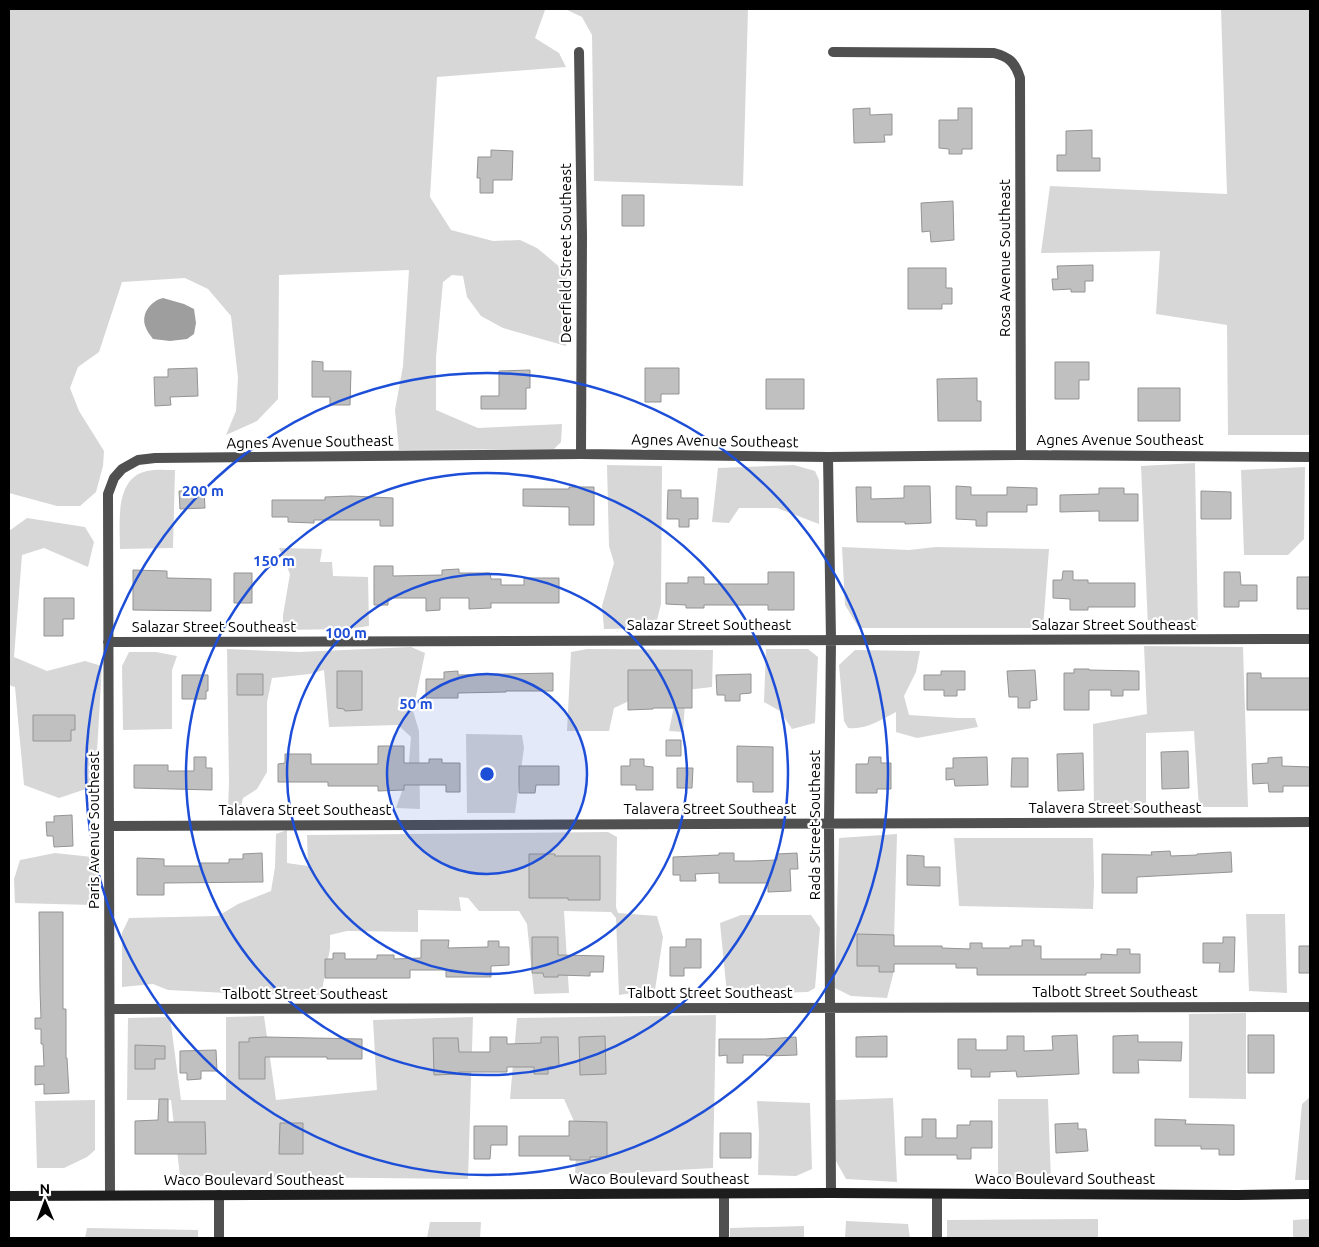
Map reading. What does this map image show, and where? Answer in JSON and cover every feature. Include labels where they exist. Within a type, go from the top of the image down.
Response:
[{"type":"street","name":"Deerfield Street Southeast","points":[[579,52],[582,236],[581,454]]},
{"type":"street","name":"Rosa Avenue Southeast","points":[[833,52],[994,53],[1004,56],[1017,69],[1020,78],[1021,455]]},
{"type":"street","name":"Agnes Avenue Southeast","points":[[122,469],[138,460],[155,458],[581,454],[828,457],[1021,455],[1310,457]]},
{"type":"street","name":"Rada Street Southeast","points":[[828,457],[831,640],[829,824],[831,1008],[830,1193]]},
{"type":"street","name":"Paris Avenue Southeast","points":[[110,1196],[108,494],[114,478],[122,469]]},
{"type":"street","name":"Salazar Street Southeast","points":[[108,642],[1310,639]]},
{"type":"street","name":"Talavera Street Southeast","points":[[109,826],[1310,822]]},
{"type":"street","name":"Talbott Street Southeast","points":[[110,1009],[1310,1007]]},
{"type":"street","name":"Waco Boulevard Southeast","points":[[9,1196],[830,1193],[1310,1194]]},
{"type":"street","points":[[724,1194],[724,1238]]},
{"type":"street","points":[[937,1194],[937,1238]]},
{"type":"street","points":[[219,1195],[219,1238]]},
{"type":"shaded area","points":[[9,9],[565,9],[545,10],[535,38],[559,53],[566,67],[437,77],[430,197],[451,230],[493,241],[520,240],[537,248],[567,273],[566,346],[503,328],[481,316],[467,297],[463,276],[452,275],[443,282],[436,357],[436,410],[478,428],[562,424],[561,442],[554,449],[399,450],[395,410],[403,366],[409,270],[279,275],[278,399],[257,421],[226,435],[236,411],[238,378],[231,316],[208,289],[185,278],[122,282],[99,352],[78,367],[70,388],[79,411],[104,451],[103,466],[96,492],[80,506],[57,506],[9,493]]},
{"type":"shaded area","points":[[565,9],[748,9],[743,186],[594,181],[592,35],[582,17]]},
{"type":"shaded area","points":[[1221,9],[1310,9],[1310,435],[1228,435],[1227,325],[1156,314],[1160,251],[1041,253],[1050,186],[1227,194]]},
{"type":"shaded area","points":[[163,298],[194,309],[196,323],[194,334],[187,339],[170,341],[153,339],[148,332],[144,323],[147,309],[154,302]]},
{"type":"shaded area","points":[[1195,463],[1198,628],[1148,627],[1141,466]]},
{"type":"shaded area","points":[[607,465],[662,466],[661,604],[655,628],[604,629],[602,606],[614,563],[609,546]]},
{"type":"shaded area","points":[[794,465],[815,471],[819,480],[819,524],[777,508],[739,508],[729,523],[712,522],[718,468]]},
{"type":"shaded area","points":[[1305,467],[1304,539],[1288,555],[1244,555],[1241,470]]},
{"type":"shaded area","points":[[175,470],[173,548],[120,549],[121,503],[129,483],[136,475],[147,471]]},
{"type":"shaded area","points":[[27,518],[85,527],[94,542],[88,567],[44,548],[22,555],[14,657],[47,671],[85,661],[102,666],[95,786],[59,798],[24,785],[15,687],[9,685],[9,531]]},
{"type":"shaded area","points":[[842,547],[909,550],[936,547],[1049,549],[1043,628],[859,628],[845,605]]},
{"type":"shaded area","points":[[279,548],[322,549],[320,562],[332,562],[333,576],[368,577],[369,626],[347,629],[283,630],[283,615],[290,574]]},
{"type":"shaded area","points":[[1144,646],[1243,647],[1248,807],[1199,807],[1194,731],[1146,733],[1146,814],[1094,814],[1093,724],[1147,714]]},
{"type":"shaded area","points":[[411,647],[425,653],[413,711],[419,731],[420,809],[396,808],[408,774],[411,737],[398,725],[329,727],[324,670],[310,674],[272,678],[267,702],[267,772],[257,789],[243,798],[240,812],[228,809],[227,649],[299,652]]},
{"type":"shaded area","points":[[587,649],[713,650],[712,687],[686,690],[683,732],[669,731],[676,696],[655,689],[614,708],[609,731],[567,731],[571,652]]},
{"type":"shaded area","points":[[766,649],[808,649],[818,657],[815,723],[792,729],[780,711],[764,702]]},
{"type":"shaded area","points":[[855,650],[920,651],[916,672],[904,696],[909,715],[975,718],[978,727],[917,738],[896,732],[896,712],[867,726],[848,728],[844,721],[839,665]]},
{"type":"shaded area","points":[[129,652],[156,652],[177,656],[172,670],[172,729],[123,730],[122,666]]},
{"type":"shaded area","points":[[466,734],[522,735],[524,748],[515,813],[467,813]]},
{"type":"shaded area","points":[[287,830],[287,863],[308,866],[307,835],[608,832],[617,837],[616,907],[618,913],[657,916],[663,937],[655,990],[619,995],[616,918],[611,912],[564,911],[569,993],[534,994],[527,924],[519,911],[479,911],[468,898],[459,897],[461,911],[418,910],[418,932],[347,931],[330,935],[330,949],[321,995],[168,990],[153,984],[122,987],[122,933],[129,918],[218,916],[238,904],[271,891],[275,867],[276,834]]},
{"type":"shaded area","points":[[897,834],[893,975],[887,998],[851,996],[835,988],[839,838]]},
{"type":"shaded area","points":[[954,838],[1093,838],[1093,909],[959,906]]},
{"type":"shaded area","points":[[55,853],[92,857],[97,874],[97,887],[93,905],[15,903],[14,879],[20,860]]},
{"type":"shaded area","points":[[1246,914],[1285,914],[1287,993],[1249,991]]},
{"type":"shaded area","points":[[741,915],[811,915],[820,928],[815,988],[808,992],[727,994],[720,923]]},
{"type":"shaded area","points":[[1246,1013],[1246,1099],[1189,1098],[1189,1014]]},
{"type":"shaded area","points":[[716,1015],[713,1168],[575,1176],[577,1128],[564,1099],[510,1099],[517,1018]]},
{"type":"shaded area","points":[[264,1016],[276,1100],[377,1090],[373,1020],[473,1017],[468,1179],[180,1176],[171,1100],[127,1100],[128,1018],[170,1017],[181,1100],[226,1100],[226,1017]]},
{"type":"shaded area","points":[[1310,1097],[1310,1180],[1295,1180],[1302,1104]]},
{"type":"shaded area","points":[[893,1098],[897,1182],[846,1179],[836,1161],[836,1100]]},
{"type":"shaded area","points":[[998,1099],[1048,1099],[1051,1181],[998,1182]]},
{"type":"shaded area","points":[[95,1100],[95,1150],[87,1157],[64,1168],[37,1168],[35,1101]]},
{"type":"shaded area","points":[[757,1101],[810,1103],[812,1169],[796,1176],[758,1175],[759,1134]]},
{"type":"shaded area","points":[[1098,1219],[1098,1238],[947,1238],[947,1220]]},
{"type":"shaded area","points":[[1310,1219],[1310,1238],[1293,1238],[1293,1220]]},
{"type":"shaded area","points":[[846,1221],[908,1224],[910,1238],[845,1238]]},
{"type":"shaded area","points":[[430,1222],[481,1222],[480,1238],[427,1238]]},
{"type":"shaded area","points":[[804,1226],[804,1238],[730,1238],[730,1228]]},
{"type":"shaded area","points":[[87,1228],[198,1230],[198,1238],[85,1238]]},
{"type":"building","points":[[870,108],[870,115],[892,114],[892,135],[884,135],[885,142],[854,143],[853,109]]},
{"type":"building","points":[[958,108],[972,108],[972,149],[962,149],[962,154],[949,154],[949,149],[939,148],[939,120],[958,120]]},
{"type":"building","points":[[1092,130],[1092,158],[1100,158],[1100,171],[1057,171],[1057,155],[1066,155],[1066,131]]},
{"type":"building","points":[[491,150],[513,151],[512,180],[493,180],[493,193],[480,193],[480,178],[477,178],[478,157],[491,157]]},
{"type":"building","points":[[622,195],[644,195],[644,226],[622,226]]},
{"type":"building","points":[[953,201],[954,240],[931,242],[930,231],[922,232],[921,203]]},
{"type":"building","points":[[1093,265],[1093,281],[1085,281],[1085,292],[1071,292],[1071,289],[1053,290],[1052,279],[1058,279],[1057,266]]},
{"type":"building","points":[[908,268],[946,268],[946,288],[952,288],[952,304],[942,304],[942,309],[908,309]]},
{"type":"building","points":[[312,361],[323,362],[323,371],[351,371],[350,405],[330,405],[330,397],[312,397]]},
{"type":"building","points":[[1055,362],[1089,362],[1089,380],[1079,380],[1079,399],[1055,399]]},
{"type":"building","points":[[197,368],[198,396],[170,397],[171,405],[155,406],[154,377],[168,377],[168,369]]},
{"type":"building","points":[[645,368],[679,368],[679,394],[661,394],[661,402],[645,402]]},
{"type":"building","points":[[530,370],[530,388],[526,388],[526,409],[481,409],[481,396],[499,396],[499,371]]},
{"type":"building","points":[[977,378],[977,401],[981,401],[981,421],[938,421],[937,379]]},
{"type":"building","points":[[766,379],[804,379],[804,409],[766,409]]},
{"type":"building","points":[[1138,388],[1180,388],[1180,421],[1138,421]]},
{"type":"building","points":[[904,486],[930,486],[931,523],[857,522],[856,487],[871,487],[871,499],[904,498]]},
{"type":"building","points":[[956,486],[971,487],[971,495],[1007,495],[1007,487],[1037,488],[1037,505],[1027,505],[1027,512],[987,512],[987,526],[976,526],[976,520],[956,519]]},
{"type":"building","points":[[569,487],[594,487],[594,525],[569,525],[569,507],[523,506],[523,489],[569,489]]},
{"type":"building","points":[[1099,488],[1124,488],[1124,494],[1138,494],[1138,521],[1099,521],[1099,511],[1060,512],[1060,495],[1099,494]]},
{"type":"building","points":[[204,490],[205,508],[180,509],[179,491]]},
{"type":"building","points":[[668,490],[681,490],[681,498],[698,498],[698,519],[689,519],[689,527],[679,527],[679,519],[667,519]]},
{"type":"building","points":[[1201,491],[1231,492],[1231,519],[1201,519]]},
{"type":"building","points":[[325,497],[393,498],[393,526],[380,526],[380,520],[314,520],[314,523],[288,522],[288,517],[272,517],[272,500],[325,500]]},
{"type":"building","points":[[374,566],[393,566],[393,576],[442,575],[442,570],[459,569],[459,573],[490,573],[491,579],[501,579],[501,585],[524,585],[524,578],[559,578],[559,603],[491,603],[491,608],[469,609],[469,598],[440,598],[440,610],[426,611],[426,598],[388,598],[388,605],[374,605]]},
{"type":"building","points":[[133,570],[167,571],[167,578],[211,579],[211,611],[133,610]]},
{"type":"building","points":[[1063,571],[1073,571],[1073,580],[1088,580],[1088,583],[1135,583],[1135,607],[1088,607],[1088,610],[1070,610],[1070,599],[1053,598],[1053,580],[1062,580]]},
{"type":"building","points":[[768,572],[794,572],[794,610],[768,610],[768,605],[704,605],[704,608],[686,608],[686,605],[666,604],[666,583],[688,583],[688,577],[704,577],[704,584],[768,584]]},
{"type":"building","points":[[1224,572],[1240,572],[1241,585],[1257,585],[1257,601],[1239,601],[1239,607],[1224,607]]},
{"type":"building","points":[[234,573],[252,573],[252,603],[234,603]]},
{"type":"building","points":[[1297,577],[1310,577],[1310,609],[1297,609]]},
{"type":"building","points":[[44,598],[74,598],[74,619],[63,619],[63,636],[44,636]]},
{"type":"building","points":[[1074,669],[1139,671],[1139,690],[1123,690],[1123,696],[1111,696],[1111,690],[1089,690],[1089,710],[1064,710],[1064,673],[1074,673]]},
{"type":"building","points":[[628,670],[692,670],[692,708],[628,710]]},
{"type":"building","points":[[1035,670],[1037,700],[1030,701],[1030,708],[1018,708],[1018,697],[1009,697],[1007,671]]},
{"type":"building","points":[[337,671],[362,671],[362,710],[345,711],[344,709],[337,708]]},
{"type":"building","points":[[458,671],[458,675],[553,673],[553,691],[458,693],[458,698],[426,698],[426,679],[444,679],[444,672]]},
{"type":"building","points":[[941,671],[965,671],[965,690],[957,690],[957,696],[944,696],[944,690],[924,690],[924,675],[941,675]]},
{"type":"building","points":[[1247,673],[1261,673],[1261,678],[1310,678],[1310,710],[1247,710]]},
{"type":"building","points":[[237,674],[263,674],[263,695],[237,695]]},
{"type":"building","points":[[751,674],[751,693],[740,694],[740,701],[725,701],[725,695],[717,695],[716,675]]},
{"type":"building","points":[[182,675],[208,675],[206,699],[182,699]]},
{"type":"building","points":[[33,715],[75,715],[75,730],[71,730],[71,741],[33,741]]},
{"type":"building","points":[[666,740],[681,740],[681,756],[666,756]]},
{"type":"building","points":[[378,746],[404,746],[404,763],[429,763],[429,759],[442,759],[442,763],[460,763],[460,792],[446,792],[446,785],[404,785],[404,790],[378,791],[378,786],[328,786],[328,782],[278,782],[278,764],[285,763],[285,754],[311,754],[311,764],[378,764]]},
{"type":"building","points":[[737,746],[773,747],[773,792],[753,792],[753,782],[737,782]]},
{"type":"building","points":[[1188,751],[1189,788],[1162,789],[1161,752]]},
{"type":"building","points":[[1083,753],[1084,790],[1058,791],[1057,754]]},
{"type":"building","points":[[194,757],[206,757],[206,768],[212,768],[212,790],[134,788],[134,765],[168,765],[168,771],[194,771]]},
{"type":"building","points":[[869,757],[881,757],[881,763],[891,763],[891,789],[877,789],[877,793],[856,793],[856,764],[868,764]]},
{"type":"building","points":[[987,757],[988,785],[955,786],[954,779],[946,780],[946,768],[953,768],[953,758]]},
{"type":"building","points":[[1282,757],[1282,766],[1310,767],[1310,786],[1283,786],[1283,792],[1269,792],[1268,783],[1253,784],[1252,764],[1268,763],[1268,758]]},
{"type":"building","points":[[1012,758],[1028,758],[1028,787],[1011,787]]},
{"type":"building","points":[[630,759],[644,759],[644,766],[653,767],[653,790],[636,790],[636,785],[621,785],[621,766],[630,766]]},
{"type":"building","points":[[519,766],[559,766],[559,785],[536,785],[535,793],[519,793]]},
{"type":"building","points":[[677,768],[693,768],[692,788],[677,788]]},
{"type":"building","points":[[72,815],[73,846],[54,847],[53,836],[47,836],[46,822],[54,822],[54,816]]},
{"type":"building","points":[[1170,851],[1171,856],[1231,852],[1232,872],[1137,877],[1137,893],[1102,893],[1102,854],[1152,855],[1151,852]]},
{"type":"building","points":[[262,853],[263,882],[164,883],[164,895],[137,895],[137,858],[164,859],[164,866],[201,866],[201,863],[229,863],[229,859],[243,859],[243,854]]},
{"type":"building","points":[[719,853],[734,853],[734,861],[751,861],[777,860],[777,854],[797,853],[798,869],[790,869],[791,891],[768,892],[768,883],[719,883],[719,873],[695,874],[696,881],[680,881],[680,875],[673,875],[673,857],[719,855]]},
{"type":"building","points":[[529,854],[600,856],[600,900],[529,898]]},
{"type":"building","points":[[907,855],[924,856],[924,867],[940,867],[940,886],[907,885]]},
{"type":"building","points":[[39,912],[63,912],[63,1009],[66,1009],[66,1058],[69,1093],[44,1094],[44,1084],[35,1085],[35,1066],[44,1066],[41,1029],[35,1029],[35,1018],[41,1018]]},
{"type":"building","points":[[857,934],[894,935],[894,946],[942,946],[942,948],[970,949],[970,943],[982,943],[982,948],[1010,948],[1010,946],[1022,946],[1022,940],[1034,940],[1034,946],[1041,946],[1041,959],[1101,959],[1101,954],[1117,955],[1117,949],[1130,949],[1130,954],[1140,954],[1140,973],[977,975],[977,968],[956,968],[956,964],[894,964],[894,972],[879,972],[879,966],[857,966]]},
{"type":"building","points":[[532,937],[558,937],[558,955],[604,956],[603,972],[590,972],[590,976],[558,975],[558,977],[544,977],[543,973],[532,973]]},
{"type":"building","points":[[1223,937],[1235,937],[1234,972],[1219,972],[1220,963],[1203,963],[1203,943],[1223,943]]},
{"type":"building","points":[[686,939],[701,939],[701,968],[684,968],[684,976],[670,976],[670,947],[686,947]]},
{"type":"building","points":[[421,940],[449,940],[448,948],[488,947],[488,941],[499,941],[499,947],[509,947],[509,965],[491,966],[491,977],[446,977],[446,970],[410,970],[410,978],[325,978],[325,959],[333,959],[333,953],[345,953],[345,959],[377,959],[377,955],[394,955],[394,959],[421,958]]},
{"type":"building","points":[[1299,946],[1310,946],[1310,973],[1299,973]]},
{"type":"building","points":[[1077,1035],[1079,1074],[1017,1077],[1016,1071],[990,1072],[990,1077],[971,1077],[971,1069],[958,1069],[958,1039],[976,1039],[976,1050],[1007,1050],[1007,1036],[1024,1036],[1024,1051],[1053,1050],[1052,1036]]},
{"type":"building","points":[[1138,1035],[1138,1042],[1182,1042],[1181,1061],[1138,1060],[1139,1073],[1113,1073],[1113,1036]]},
{"type":"building","points":[[1248,1035],[1274,1035],[1274,1073],[1248,1073]]},
{"type":"building","points":[[605,1036],[606,1074],[580,1075],[579,1037]]},
{"type":"building","points":[[887,1036],[887,1057],[856,1057],[856,1037]]},
{"type":"building","points":[[490,1037],[507,1037],[507,1044],[541,1043],[541,1037],[558,1037],[559,1066],[548,1067],[548,1074],[534,1074],[534,1067],[507,1067],[507,1072],[459,1072],[459,1074],[434,1075],[433,1038],[458,1038],[459,1052],[490,1052]]},
{"type":"building","points":[[796,1037],[797,1055],[743,1055],[743,1063],[727,1063],[727,1055],[719,1056],[719,1039]]},
{"type":"building","points":[[249,1038],[362,1039],[362,1059],[265,1057],[265,1079],[239,1079],[239,1042],[249,1042]]},
{"type":"building","points":[[135,1045],[165,1046],[165,1059],[155,1059],[155,1069],[135,1069]]},
{"type":"building","points":[[216,1050],[217,1071],[201,1071],[201,1079],[187,1080],[187,1073],[180,1073],[180,1051]]},
{"type":"building","points":[[159,1099],[168,1099],[168,1122],[205,1122],[206,1154],[135,1154],[135,1121],[158,1120]]},
{"type":"building","points":[[922,1119],[936,1119],[936,1138],[957,1138],[957,1125],[970,1125],[970,1121],[992,1121],[992,1148],[971,1148],[971,1159],[957,1159],[957,1155],[905,1155],[905,1137],[922,1137]]},
{"type":"building","points":[[1155,1119],[1186,1120],[1185,1124],[1234,1125],[1234,1155],[1219,1155],[1219,1149],[1201,1149],[1201,1146],[1155,1146]]},
{"type":"building","points":[[569,1121],[607,1122],[607,1157],[590,1157],[590,1160],[570,1160],[570,1156],[519,1156],[519,1136],[569,1136]]},
{"type":"building","points":[[280,1123],[303,1123],[303,1154],[279,1154]]},
{"type":"building","points":[[1078,1123],[1078,1129],[1086,1129],[1088,1151],[1056,1153],[1055,1124]]},
{"type":"building","points":[[474,1126],[507,1126],[507,1145],[491,1145],[490,1159],[474,1159]]},
{"type":"building","points":[[720,1133],[751,1133],[751,1158],[720,1158]]}]
